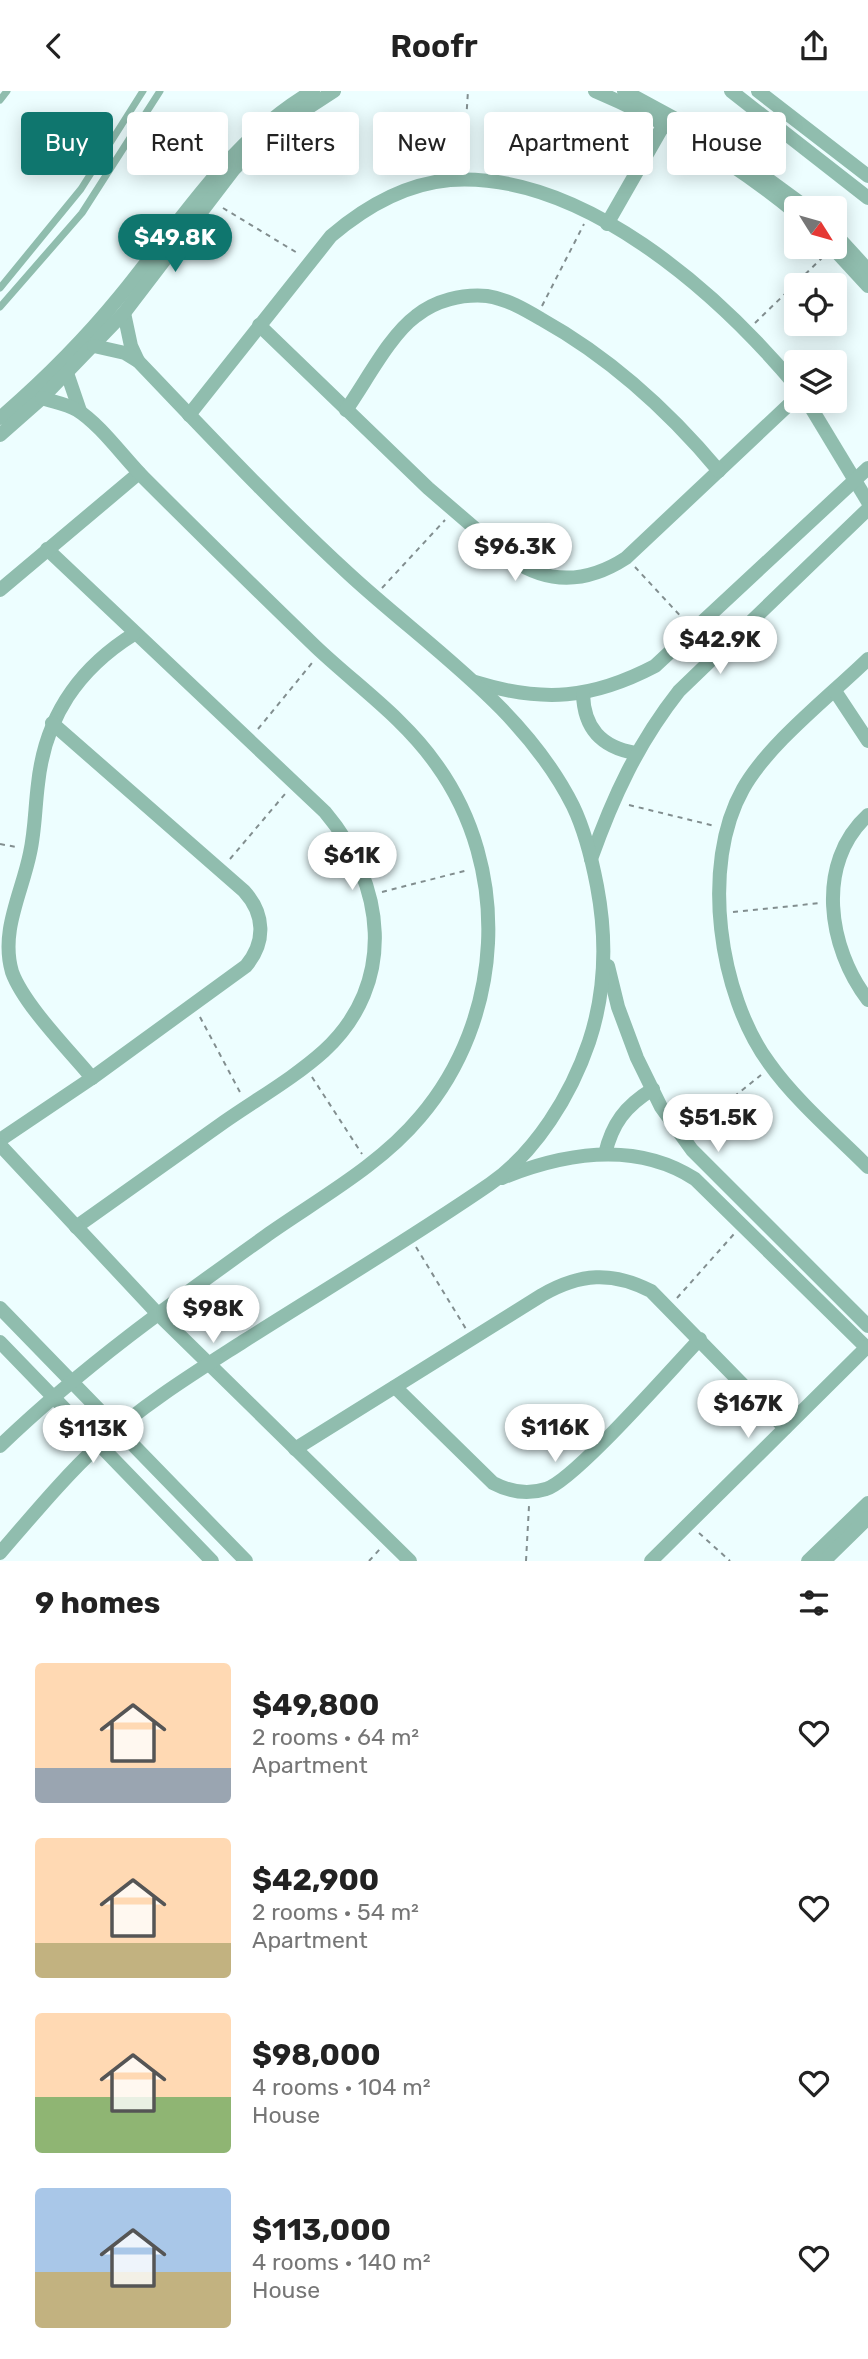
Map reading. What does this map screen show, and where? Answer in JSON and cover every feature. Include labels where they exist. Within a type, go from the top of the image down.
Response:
[{"type":"street","points":[[0,418],[90,330],[225,161],[264,124],[313,91]]},
{"type":"street","points":[[0,435],[42,398],[124,313],[234,169],[271,132],[334,91]]},
{"type":"street","points":[[595,91],[666,120],[761,171],[792,196]]},
{"type":"street","points":[[624,91],[736,167],[784,204]]},
{"type":"street","points":[[731,91],[868,198]]},
{"type":"street","points":[[758,91],[868,176]]},
{"type":"street","points":[[607,224],[666,120]]},
{"type":"street","points":[[190,415],[309,260],[331,236],[356,215],[384,198],[415,187],[463,180],[512,184],[543,193],[607,224],[693,282],[747,331],[784,373]]},
{"type":"street","points":[[847,247],[868,270]]},
{"type":"street","points":[[844,259],[868,286]]},
{"type":"street","points":[[346,410],[402,329],[432,306],[459,297],[488,296],[507,301],[536,316],[597,353],[631,379],[692,438],[719,471]]},
{"type":"street","points":[[124,313],[129,339],[138,361]]},
{"type":"street","points":[[259,325],[453,510],[519,566],[548,577],[564,579],[594,575],[626,558],[784,409]]},
{"type":"street","points":[[94,346],[125,353],[138,361],[272,502],[498,705],[545,762],[574,807],[592,859],[601,906],[605,954],[618,1007],[653,1089],[705,1166],[868,1326]]},
{"type":"street","points":[[0,1446],[51,1398],[157,1313],[369,1164],[419,1119],[444,1085],[468,1038],[477,1008],[488,946],[489,913],[483,866],[468,820],[436,764],[393,716],[321,652],[139,473],[80,411],[67,373]]},
{"type":"street","points":[[42,398],[80,411]]},
{"type":"street","points":[[815,413],[868,502]]},
{"type":"street","points":[[472,681],[508,692],[545,696],[583,694],[620,684],[655,666],[868,468]]},
{"type":"street","points":[[0,590],[139,473]]},
{"type":"street","points":[[592,859],[613,801],[635,753],[679,691],[868,509]]},
{"type":"street","points":[[47,549],[293,783],[347,839],[371,894],[375,932],[369,979],[358,1005],[343,1029],[324,1050],[76,1227]]},
{"type":"street","points":[[92,1079],[23,993],[13,973],[7,951],[8,929],[31,850],[38,782],[52,723],[66,696],[85,671],[108,650],[134,634]]},
{"type":"street","points":[[868,659],[757,769],[738,797],[722,848],[721,914],[729,971],[738,1005],[752,1037],[771,1067],[868,1167]]},
{"type":"street","points":[[835,691],[868,741]]},
{"type":"street","points":[[583,694],[584,711],[596,735],[618,750],[635,753]]},
{"type":"street","points":[[52,723],[252,900],[258,911],[261,934],[253,957],[246,966],[92,1079],[0,1142],[157,1313],[410,1561]]},
{"type":"street","points":[[868,815],[842,851],[835,870],[832,902],[842,951],[850,973],[868,1000]]},
{"type":"street","points":[[495,1181],[531,1144],[574,1079],[596,1018],[605,954]]},
{"type":"street","points":[[605,1154],[610,1134],[620,1115],[635,1100],[653,1089]]},
{"type":"street","points":[[14,1561],[1,1550],[98,1445],[208,1365],[495,1181],[542,1164],[605,1154],[643,1156],[677,1167],[695,1179],[867,1347],[651,1561]]},
{"type":"street","points":[[295,1450],[562,1283],[584,1276],[608,1276],[630,1281],[651,1291],[669,1306],[785,1428]]},
{"type":"street","points":[[0,1308],[246,1561]]},
{"type":"street","points":[[395,1387],[493,1483],[505,1489],[530,1493],[563,1481],[700,1339]]},
{"type":"street","points":[[0,1342],[51,1398],[212,1561]]},
{"type":"street","points":[[808,1561],[868,1503]]},
{"type":"street","points":[[824,1561],[868,1518]]},
{"type":"lane","points":[[0,100],[7,91]]},
{"type":"lane","points":[[0,288],[81,189],[143,91]]},
{"type":"lane","points":[[0,307],[82,213],[122,155],[160,91]]},
{"type":"path","points":[[463,180],[468,91]]},
{"type":"path","points":[[209,200],[309,260]]},
{"type":"path","points":[[536,316],[589,215]]},
{"type":"path","points":[[747,331],[821,259]]},
{"type":"path","points":[[374,596],[453,510]]},
{"type":"path","points":[[626,558],[694,630]]},
{"type":"path","points":[[248,741],[321,652]]},
{"type":"path","points":[[220,871],[293,783]]},
{"type":"path","points":[[613,801],[726,829]]},
{"type":"path","points":[[0,844],[31,850]]},
{"type":"path","points":[[371,894],[483,866]]},
{"type":"path","points":[[721,914],[832,902]]},
{"type":"path","points":[[193,1005],[247,1106]]},
{"type":"path","points":[[304,1066],[369,1164]]},
{"type":"path","points":[[683,1137],[771,1067]]},
{"type":"path","points":[[669,1306],[742,1225]]},
{"type":"path","points":[[409,1235],[472,1339]]},
{"type":"path","points":[[526,1561],[530,1493]]},
{"type":"path","points":[[689,1524],[730,1561]]},
{"type":"path","points":[[369,1561],[389,1541]]}]
